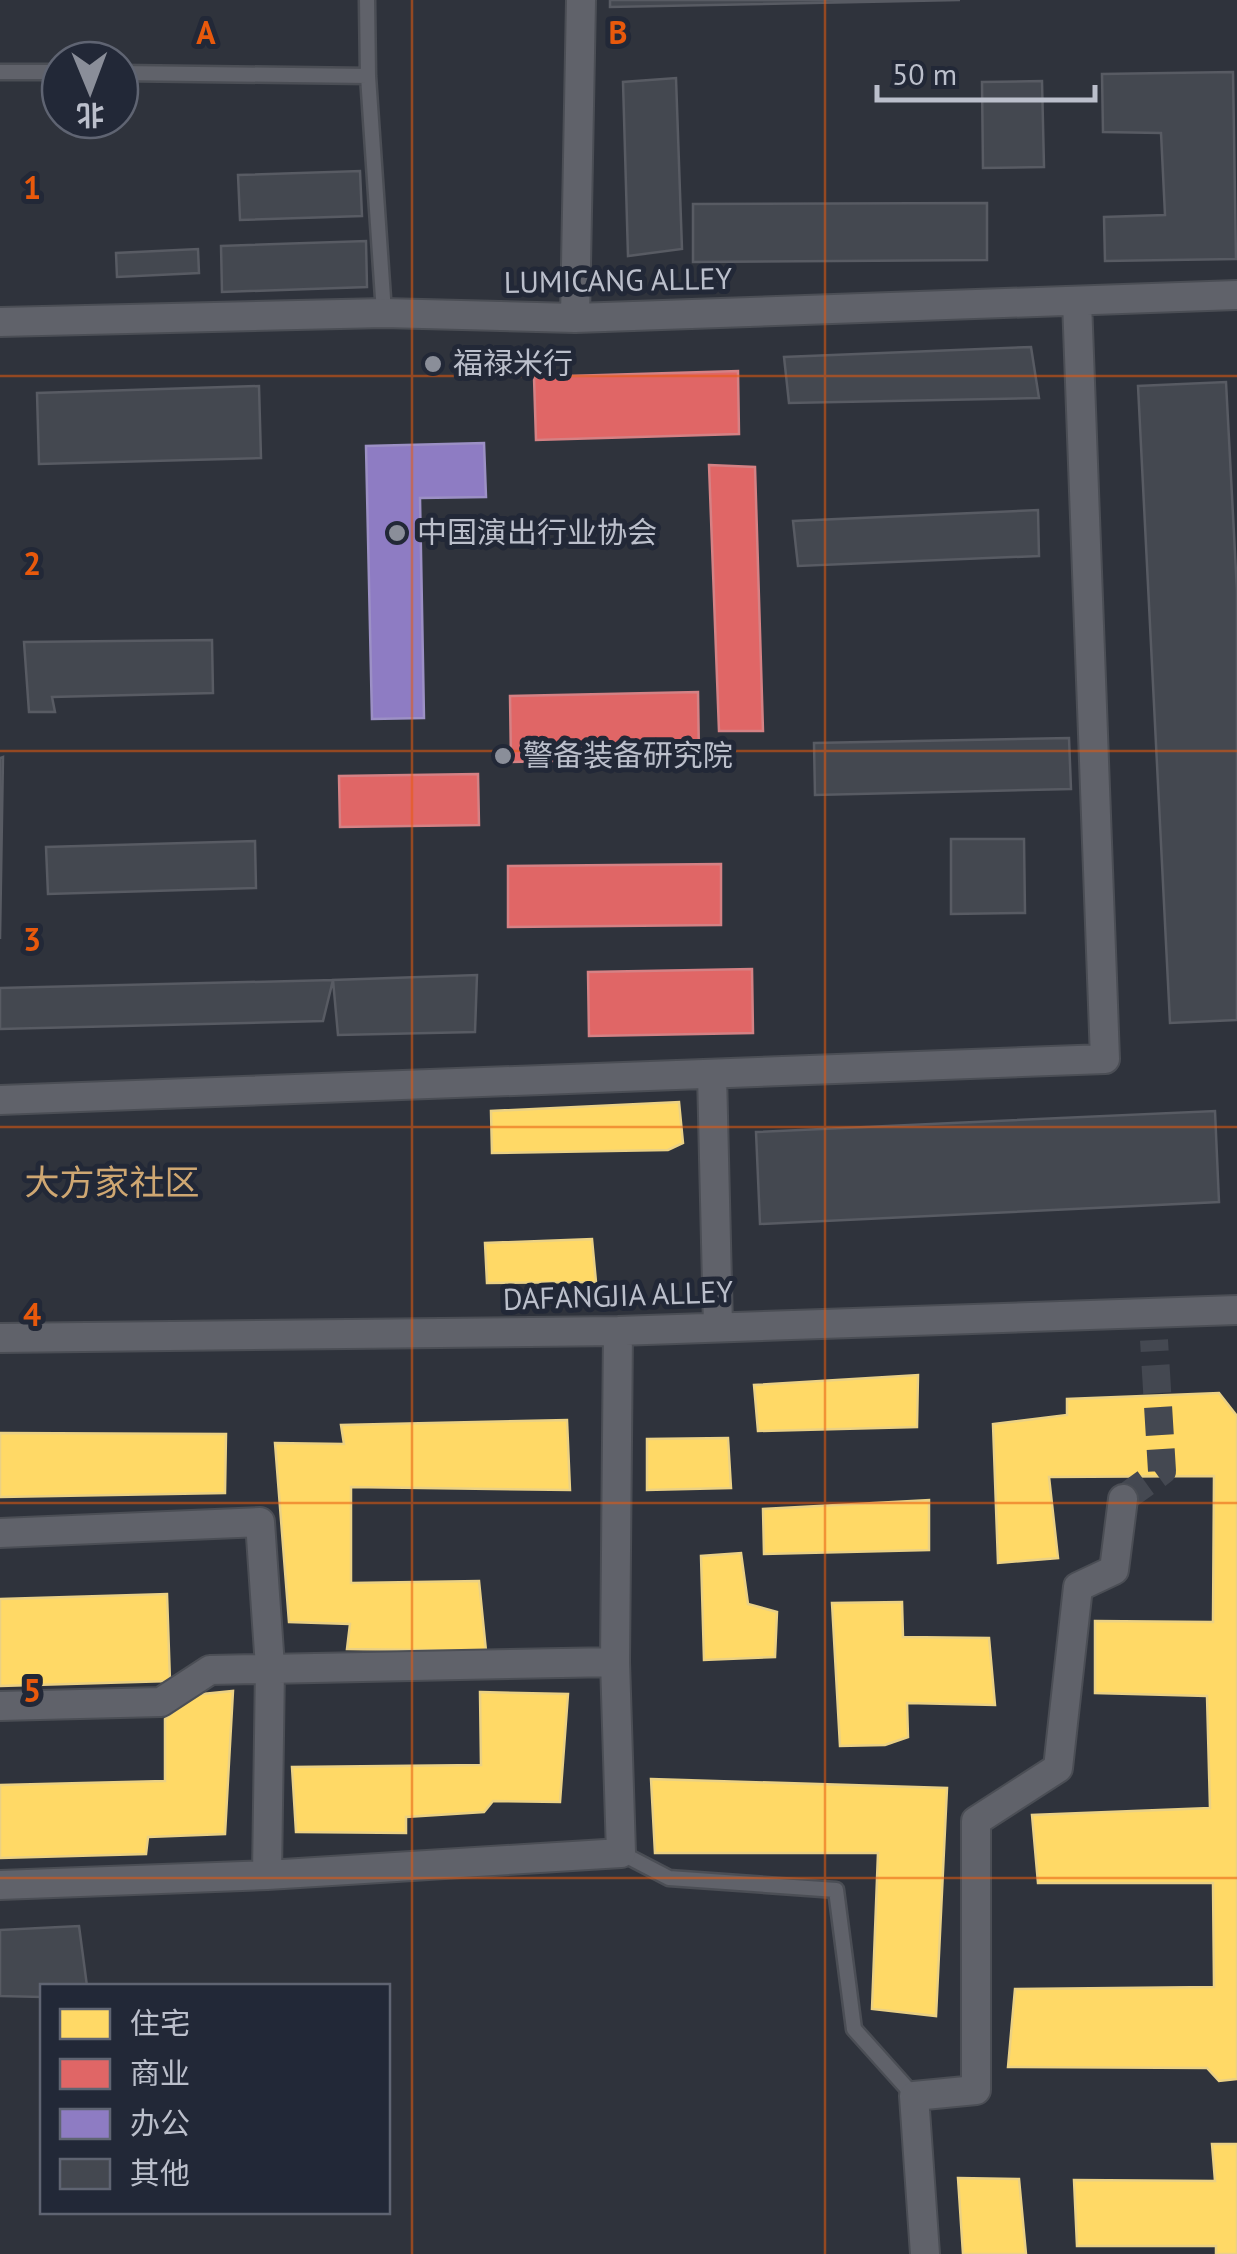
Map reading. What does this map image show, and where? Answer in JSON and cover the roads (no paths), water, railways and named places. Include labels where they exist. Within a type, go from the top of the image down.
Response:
[{"type":"street","points":[[575,318],[581,0]]},
{"type":"street","name":"LUMICANG ALLEY","points":[[0,322],[384,313],[575,318],[1237,295]]},
{"type":"street","points":[[0,1100],[1105,1059],[1078,301]]},
{"type":"street","points":[[712,1074],[718,1326]]},
{"type":"street","name":"DAFANGJIA ALLEY","points":[[0,1338],[618,1331],[718,1326],[1155,1326],[1237,1310]]},
{"type":"street","points":[[0,1885],[267,1875],[621,1853],[615,1662],[618,1331]]},
{"type":"street","points":[[925,2254],[914,2096],[976,2090],[976,1821],[1058,1768],[1078,1587],[1114,1570],[1122,1499]]},
{"type":"street","points":[[0,1533],[260,1522],[270,1668],[267,1875]]},
{"type":"street","points":[[0,1706],[162,1702],[210,1670],[615,1662]]},
{"type":"lane","points":[[367,0],[368,76],[384,313]]},
{"type":"lane","points":[[0,72],[40,72]]},
{"type":"lane","points":[[140,73],[368,76]]},
{"type":"lane","points":[[621,1853],[669,1878],[836,1890],[854,2029],[914,2096]]},
{"type":"tunnel","points":[[1123,1499],[1162,1471],[1154,1340]]},
{"type":"place","name":"福禄米行","points":[[433,364]]},
{"type":"place","name":"中国演出行业协会","points":[[397,533]]},
{"type":"place","name":"警备装备研究院","points":[[503,756]]},
{"type":"district","name":"大方家社区","points":[[112,1183]]}]
